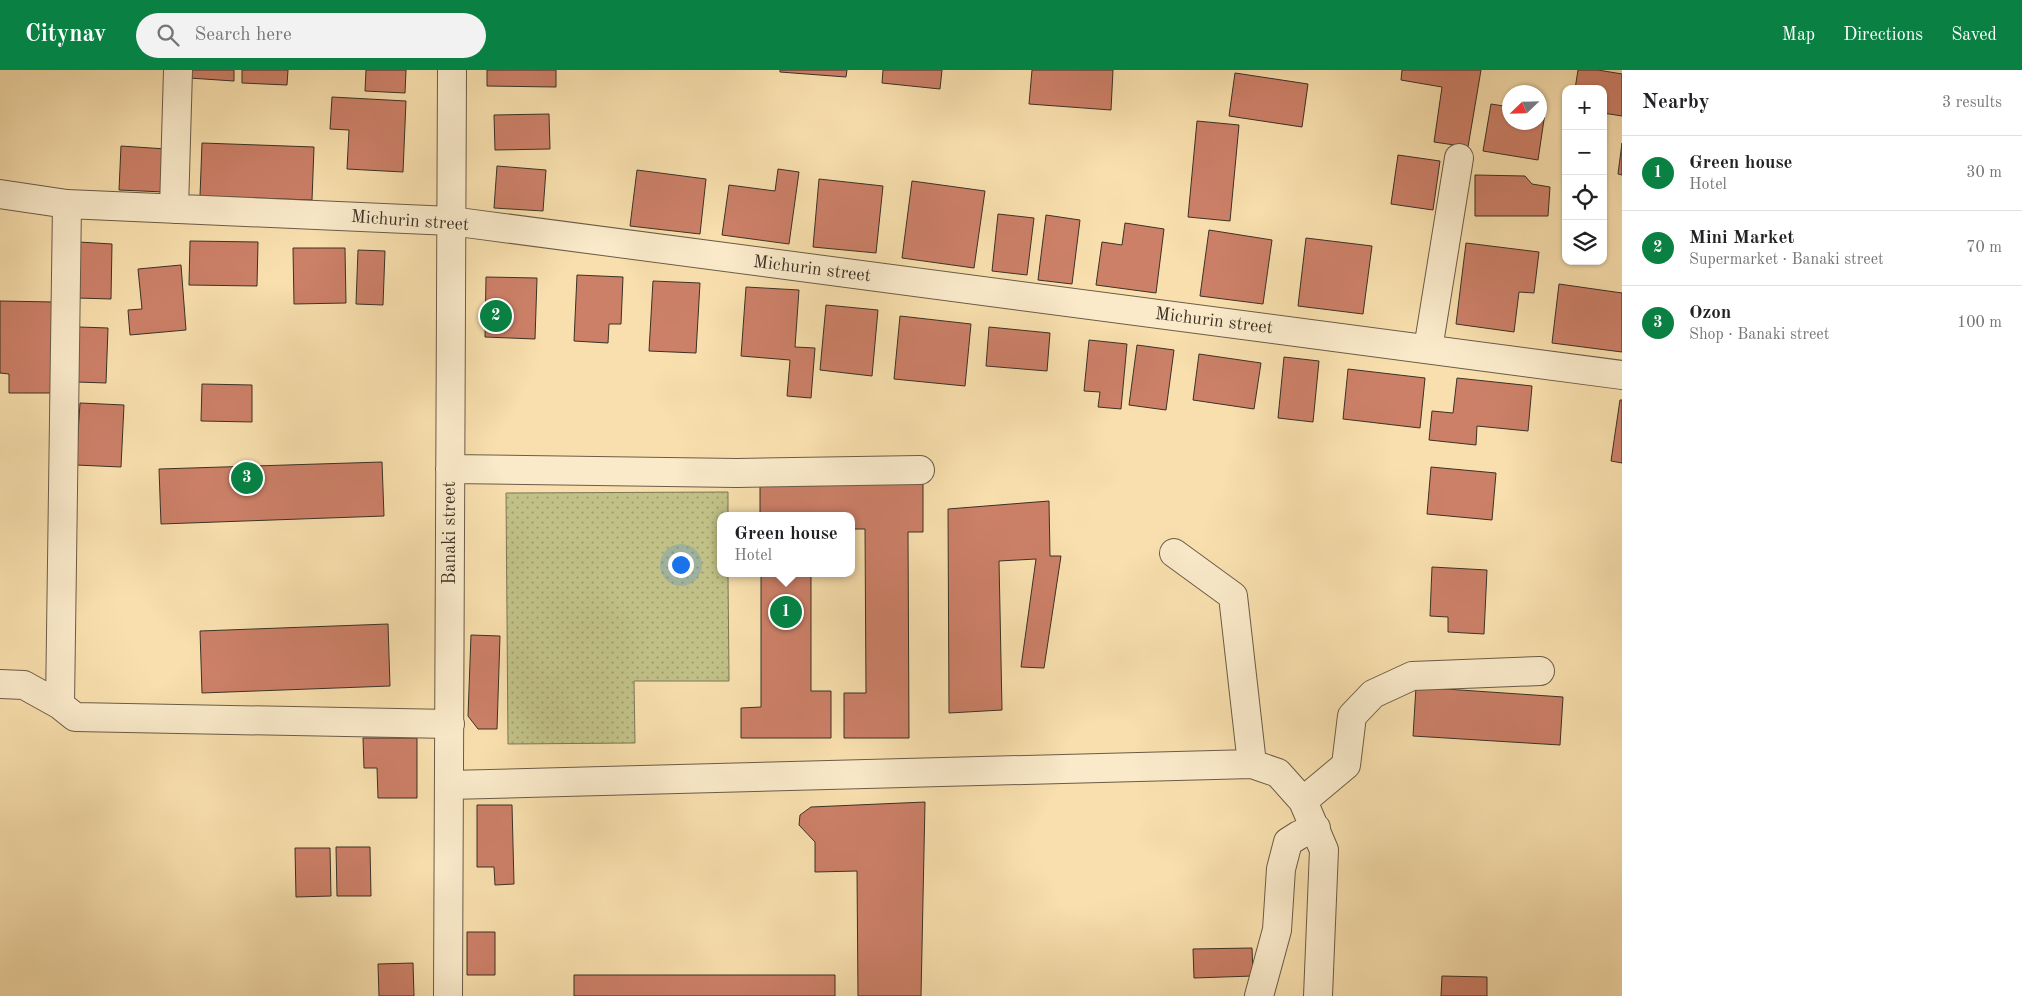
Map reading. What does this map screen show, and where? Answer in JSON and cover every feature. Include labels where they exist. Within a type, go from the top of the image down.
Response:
[{"type":"street","points":[[174,209],[178,70]]},
{"type":"street","name":"Banaki street","points":[[448,996],[452,70]]},
{"type":"street","points":[[1428,349],[1459,158]]},
{"type":"street","name":"Michurin street","points":[[0,194],[67,204],[451,221],[1622,375]]},
{"type":"street","points":[[60,705],[67,204]]},
{"type":"street","points":[[450,469],[737,473],[920,470]]},
{"type":"street","points":[[1174,553],[1233,596],[1252,764]]},
{"type":"street","points":[[1303,801],[1346,765],[1352,716],[1374,694],[1412,676],[1540,671]]},
{"type":"street","points":[[0,684],[24,685],[60,705],[75,717],[450,724]]},
{"type":"street","points":[[449,785],[1252,764],[1278,773],[1303,801],[1324,850],[1318,996]]},
{"type":"street","points":[[1259,996],[1277,930],[1281,869],[1288,842],[1316,828]]},
{"type":"green space","points":[[728,492],[728,512],[717,512],[717,577],[728,577],[729,681],[634,681],[635,743],[508,744],[506,493]]},
{"type":"building","points":[[189,70],[234,70],[234,81],[189,78]]},
{"type":"building","points":[[242,70],[288,70],[287,85],[242,83]]},
{"type":"building","points":[[366,70],[406,70],[405,93],[365,91]]},
{"type":"building","points":[[487,70],[556,70],[556,87],[487,86]]},
{"type":"building","points":[[780,70],[847,70],[846,77],[780,72]]},
{"type":"building","points":[[883,70],[942,70],[940,89],[882,83]]},
{"type":"building","points":[[1032,70],[1113,70],[1111,110],[1029,104]]},
{"type":"building","points":[[1402,70],[1481,70],[1468,147],[1434,142],[1442,87],[1401,80]]},
{"type":"building","points":[[1578,70],[1598,70],[1622,74],[1622,116],[1607,114],[1607,85],[1576,85]]},
{"type":"building","points":[[1235,73],[1308,84],[1302,127],[1229,116]]},
{"type":"building","points":[[332,97],[406,101],[403,172],[347,169],[349,130],[330,129]]},
{"type":"building","points":[[1491,104],[1502,106],[1502,130],[1542,130],[1538,160],[1483,151]]},
{"type":"building","points":[[549,114],[550,149],[495,150],[494,115]]},
{"type":"building","points":[[1197,121],[1239,125],[1230,221],[1188,217]]},
{"type":"building","points":[[202,143],[314,147],[312,200],[200,196]]},
{"type":"building","points":[[1622,143],[1622,175],[1618,174]]},
{"type":"building","points":[[121,146],[166,149],[164,192],[119,190]]},
{"type":"building","points":[[1398,155],[1440,161],[1433,210],[1391,204]]},
{"type":"building","points":[[497,166],[546,170],[543,211],[494,208]]},
{"type":"building","points":[[778,169],[799,172],[789,244],[722,235],[729,185],[775,191]]},
{"type":"building","points":[[637,170],[706,179],[700,234],[630,226]]},
{"type":"building","points":[[1475,175],[1525,176],[1532,184],[1550,187],[1548,216],[1475,216]]},
{"type":"building","points":[[819,179],[883,186],[876,253],[813,247]]},
{"type":"building","points":[[912,181],[985,191],[974,268],[902,258]]},
{"type":"building","points":[[998,214],[1034,218],[1027,275],[992,271]]},
{"type":"building","points":[[1046,215],[1080,220],[1072,284],[1038,280]]},
{"type":"building","points":[[1125,223],[1164,229],[1156,293],[1096,285],[1102,242],[1122,245]]},
{"type":"building","points":[[1209,230],[1272,240],[1263,304],[1200,296]]},
{"type":"building","points":[[1306,238],[1372,246],[1363,314],[1298,306]]},
{"type":"building","points":[[190,241],[258,242],[257,286],[189,285]]},
{"type":"building","points":[[79,242],[112,244],[111,299],[78,298]]},
{"type":"building","points":[[1466,243],[1539,252],[1534,293],[1519,292],[1514,332],[1456,324]]},
{"type":"building","points":[[293,248],[345,248],[346,303],[294,304]]},
{"type":"building","points":[[358,250],[385,251],[383,305],[356,304]]},
{"type":"building","points":[[181,265],[186,330],[130,335],[128,310],[142,309],[138,269]]},
{"type":"building","points":[[577,275],[623,277],[621,324],[609,324],[608,343],[574,341]]},
{"type":"building","points":[[486,277],[537,278],[535,339],[485,337]]},
{"type":"building","points":[[653,281],[700,283],[696,353],[649,351]]},
{"type":"building","points":[[1559,284],[1622,293],[1622,352],[1552,343]]},
{"type":"building","points":[[746,287],[799,290],[795,347],[815,348],[811,398],[787,396],[790,360],[741,356]]},
{"type":"building","points":[[0,301],[54,302],[53,393],[9,393],[9,374],[0,373]]},
{"type":"building","points":[[826,305],[878,310],[872,376],[820,370]]},
{"type":"building","points":[[900,316],[971,324],[965,386],[894,379]]},
{"type":"building","points":[[79,327],[108,328],[106,383],[77,382]]},
{"type":"building","points":[[989,327],[1050,333],[1047,371],[986,366]]},
{"type":"building","points":[[1089,340],[1127,344],[1121,409],[1098,407],[1100,392],[1084,391]]},
{"type":"building","points":[[1137,345],[1174,350],[1166,410],[1129,405]]},
{"type":"building","points":[[1199,354],[1261,363],[1254,409],[1193,400]]},
{"type":"building","points":[[1284,357],[1319,361],[1313,422],[1278,418]]},
{"type":"building","points":[[1348,369],[1425,378],[1420,428],[1343,419]]},
{"type":"building","points":[[1457,378],[1532,386],[1528,431],[1477,426],[1476,445],[1429,440],[1432,411],[1453,413]]},
{"type":"building","points":[[202,384],[252,385],[252,422],[201,421]]},
{"type":"building","points":[[1620,400],[1622,400],[1622,463],[1611,461]]},
{"type":"building","points":[[80,403],[124,405],[121,467],[76,465]]},
{"type":"building","points":[[382,462],[384,516],[161,524],[159,469]]},
{"type":"building","points":[[1431,467],[1496,473],[1492,520],[1427,514]]},
{"type":"building","points":[[760,483],[923,483],[923,532],[908,532],[909,738],[844,738],[844,693],[866,693],[865,529],[855,529],[855,512],[760,512]]},
{"type":"building","points":[[1049,501],[1050,556],[1061,556],[1044,668],[1021,667],[1036,559],[999,561],[1002,710],[949,713],[948,509]]},
{"type":"building","points":[[1432,567],[1487,570],[1484,634],[1448,632],[1448,617],[1430,616]]},
{"type":"building","points":[[761,577],[811,577],[811,691],[831,691],[831,738],[741,738],[741,708],[761,707]]},
{"type":"building","points":[[388,624],[390,686],[202,693],[200,631]]},
{"type":"building","points":[[471,635],[500,636],[497,729],[478,729],[468,716]]},
{"type":"building","points":[[1416,687],[1563,697],[1560,745],[1413,736]]},
{"type":"building","points":[[363,738],[417,738],[417,798],[378,798],[377,768],[364,768]]},
{"type":"building","points":[[925,802],[921,996],[858,996],[857,871],[815,872],[815,842],[799,825],[800,815],[811,807]]},
{"type":"building","points":[[477,805],[512,805],[514,884],[495,885],[494,867],[477,867]]},
{"type":"building","points":[[336,847],[370,847],[371,896],[337,896]]},
{"type":"building","points":[[295,848],[330,848],[331,896],[296,897]]},
{"type":"building","points":[[467,932],[495,932],[495,975],[467,975]]},
{"type":"building","points":[[1252,948],[1253,976],[1194,978],[1193,949]]},
{"type":"building","points":[[413,963],[414,996],[379,996],[378,964]]},
{"type":"building","points":[[574,975],[835,975],[835,996],[574,996]]},
{"type":"building","points":[[1442,976],[1487,977],[1487,996],[1441,996]]},
{"type":"place","name":"Mini Market","points":[[496,316]]},
{"type":"place","name":"Ozon","points":[[247,478]]},
{"type":"place","name":"Green house","points":[[786,612]]}]
